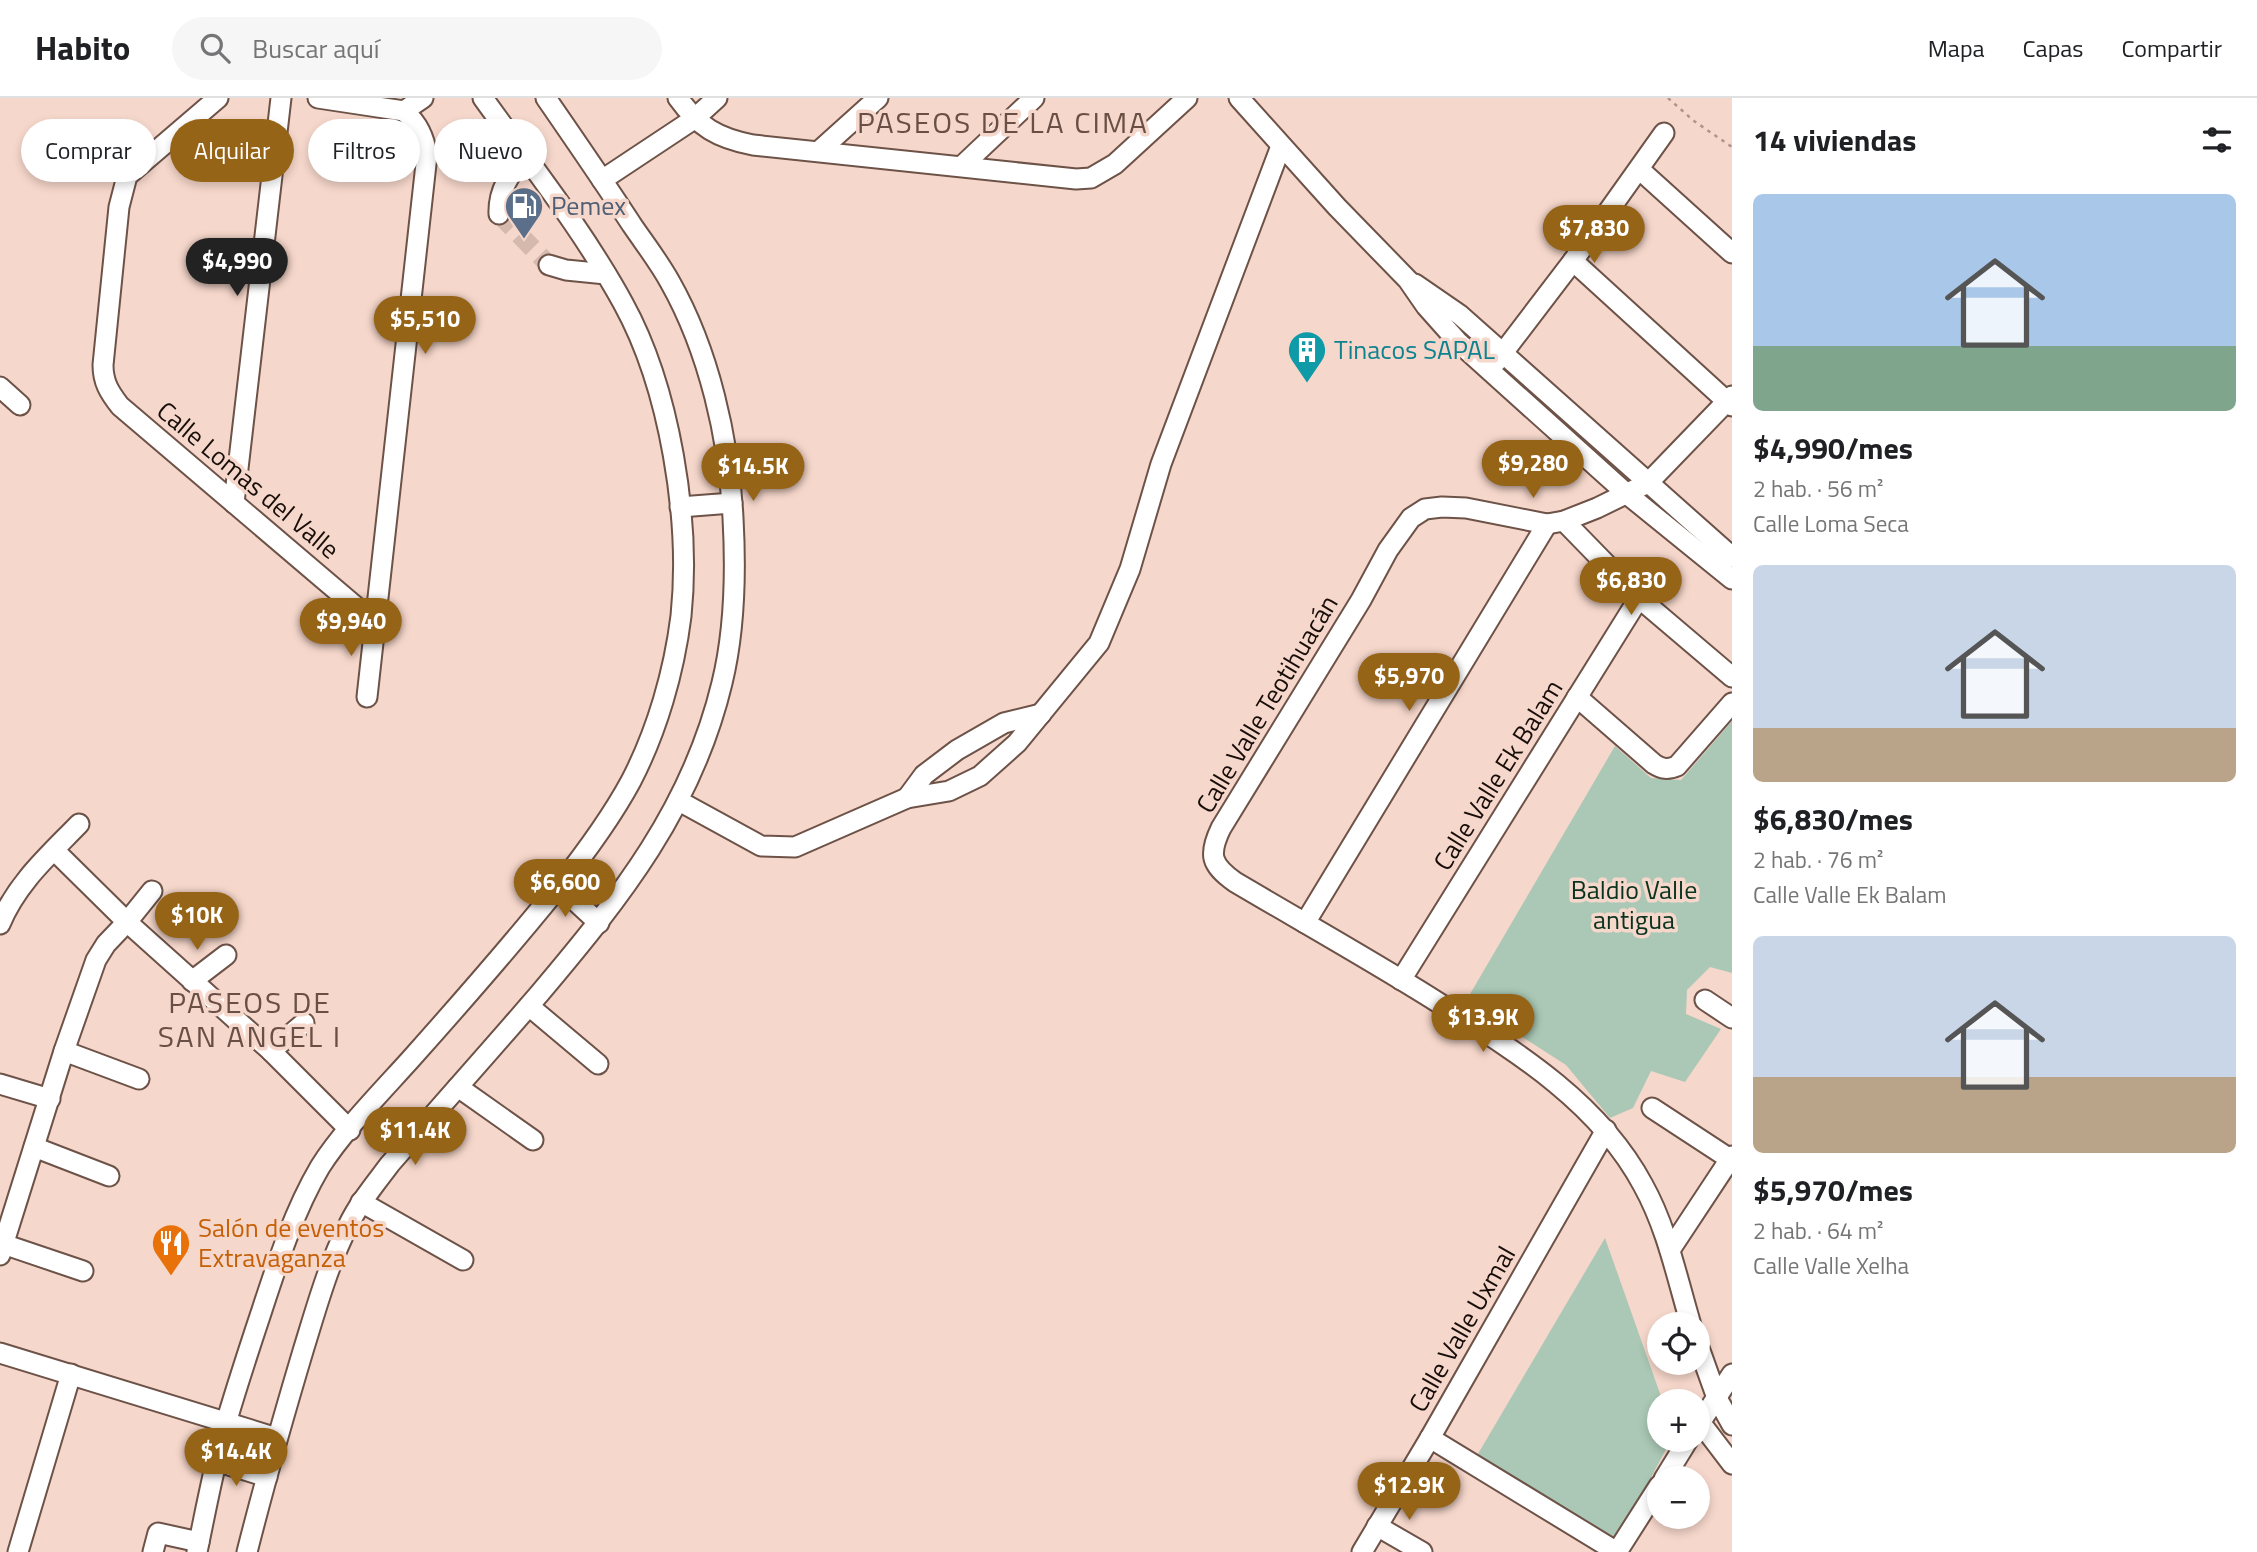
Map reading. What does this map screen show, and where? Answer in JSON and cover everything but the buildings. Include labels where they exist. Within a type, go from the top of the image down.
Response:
[{"type":"street","name":"Calle Lomas del Valle","points":[[218,98],[127,176],[120,207],[103,379],[120,405],[375,623]]},
{"type":"street","points":[[234,503],[281,98]]},
{"type":"street","points":[[318,98],[378,101],[404,111],[423,98]]},
{"type":"street","points":[[483,98],[498,119]]},
{"type":"street","points":[[247,1552],[277,1438],[332,1260],[348,1225],[361,1202],[390,1164],[529,1006],[599,923],[638,871],[679,801],[704,743],[723,682],[732,620],[735,558],[727,452],[713,391],[692,331],[670,282],[546,98]]},
{"type":"street","points":[[678,98],[694,119],[730,140],[753,145],[1052,177],[1091,178],[1115,164],[1187,98]]},
{"type":"street","points":[[602,180],[694,119],[717,98]]},
{"type":"street","points":[[819,151],[878,98]]},
{"type":"street","points":[[962,166],[1034,98]]},
{"type":"street","points":[[1239,98],[1408,280],[1439,322],[1489,371],[1627,494],[1732,579]]},
{"type":"street","name":"Calle Lomas del Valle","points":[[375,623],[426,155],[425,138],[414,120],[404,111]]},
{"type":"street","points":[[1489,371],[1573,261],[1664,133]]},
{"type":"street","points":[[679,801],[761,846],[795,848],[907,798],[948,791],[981,776],[1017,743],[1099,643],[1130,569],[1161,464],[1281,146]]},
{"type":"street","points":[[1639,169],[1732,253]]},
{"type":"street","points":[[499,214],[499,201],[506,182]]},
{"type":"street","points":[[153,1552],[158,1533],[198,1547],[216,1461],[268,1292],[303,1200],[321,1165],[487,974],[596,837],[631,780],[659,712],[671,673],[681,614],[682,555],[674,457],[663,406],[646,355],[625,306],[576,225],[544,182]]},
{"type":"street","points":[[1305,923],[1556,522],[1648,483],[1730,401],[1573,261]]},
{"type":"street","points":[[550,265],[566,270],[606,274]]},
{"type":"street","points":[[1408,280],[1460,315],[1732,557]]},
{"type":"street","points":[[0,387],[20,405]]},
{"type":"street","points":[[680,507],[732,503]]},
{"type":"street","name":"Calle Valle Teotihuacán","points":[[1556,522],[1466,508],[1442,507],[1425,509],[1411,519],[1388,550],[1361,600],[1222,828],[1213,848],[1213,858],[1224,874],[1529,1060],[1606,1130],[1644,1185],[1670,1251],[1687,1312]]},
{"type":"street","points":[[1556,522],[1639,598],[1732,677]]},
{"type":"street","name":"Calle Valle Ek Balam","points":[[1401,980],[1639,598]]},
{"type":"street","points":[[367,697],[375,623]]},
{"type":"street","points":[[1577,697],[1654,764],[1670,769],[1677,766],[1732,704]]},
{"type":"street","points":[[907,798],[924,775],[957,750],[1004,723],[1041,714]]},
{"type":"street","points":[[0,924],[10,901],[25,881],[79,824]]},
{"type":"street","points":[[54,850],[127,922],[271,1051],[349,1130]]},
{"type":"street","points":[[559,886],[599,923]]},
{"type":"street","points":[[83,1271],[2,1249],[64,1051],[96,960],[106,944],[152,891]]},
{"type":"street","points":[[192,981],[226,955]]},
{"type":"street","points":[[1705,1000],[1732,1018]]},
{"type":"street","points":[[529,1006],[598,1065]]},
{"type":"street","points":[[271,1051],[304,1023]]},
{"type":"street","points":[[64,1051],[139,1079]]},
{"type":"street","points":[[0,1084],[50,1099]]},
{"type":"street","points":[[458,1087],[533,1140]]},
{"type":"street","points":[[1652,1108],[1731,1158],[1670,1251]]},
{"type":"street","name":"Calle Valle Uxmal","points":[[1362,1552],[1606,1130]]},
{"type":"street","points":[[34,1147],[109,1176]]},
{"type":"street","points":[[361,1202],[463,1260]]},
{"type":"street","points":[[0,1353],[277,1438]]},
{"type":"street","points":[[18,1552],[71,1374]]},
{"type":"street","points":[[1710,1408],[1732,1374]]},
{"type":"street","points":[[1709,1375],[1717,1398],[1732,1425]]},
{"type":"street","points":[[1710,1437],[1732,1464]]},
{"type":"street","points":[[1430,1438],[1617,1552],[1647,1505]]},
{"type":"street","points":[[216,1461],[267,1477]]},
{"type":"street","points":[[1377,1526],[1422,1552]]},
{"type":"path","points":[[1668,98],[1694,121],[1732,147]]},
{"type":"green space","name":"Baldio Valle antigua","points":[[1732,721],[1732,973],[1710,967],[1687,990],[1686,1014],[1721,1029],[1685,1082],[1651,1071],[1633,1108],[1610,1118],[1566,1065],[1466,1001],[1615,746],[1651,778],[1681,780]]},
{"type":"green space","points":[[1605,1238],[1647,1357],[1647,1375],[1653,1375],[1658,1389],[1647,1389],[1647,1452],[1665,1452],[1657,1466],[1647,1466],[1647,1485],[1616,1543],[1475,1459]]},
{"type":"tunnel","points":[[499,214],[549,265]]},
{"type":"place","name":"Pemex","points":[[524,240]]},
{"type":"place","name":"Tinacos SAPAL","points":[[1307,384]]},
{"type":"place","name":"Salón de eventos Extravaganza","points":[[171,1277]]},
{"type":"district","name":"PASEOS DE LA CIMA","points":[[1003,123]]},
{"type":"district","name":"PASEOS DE SAN ANGEL I","points":[[250,1020]]}]
